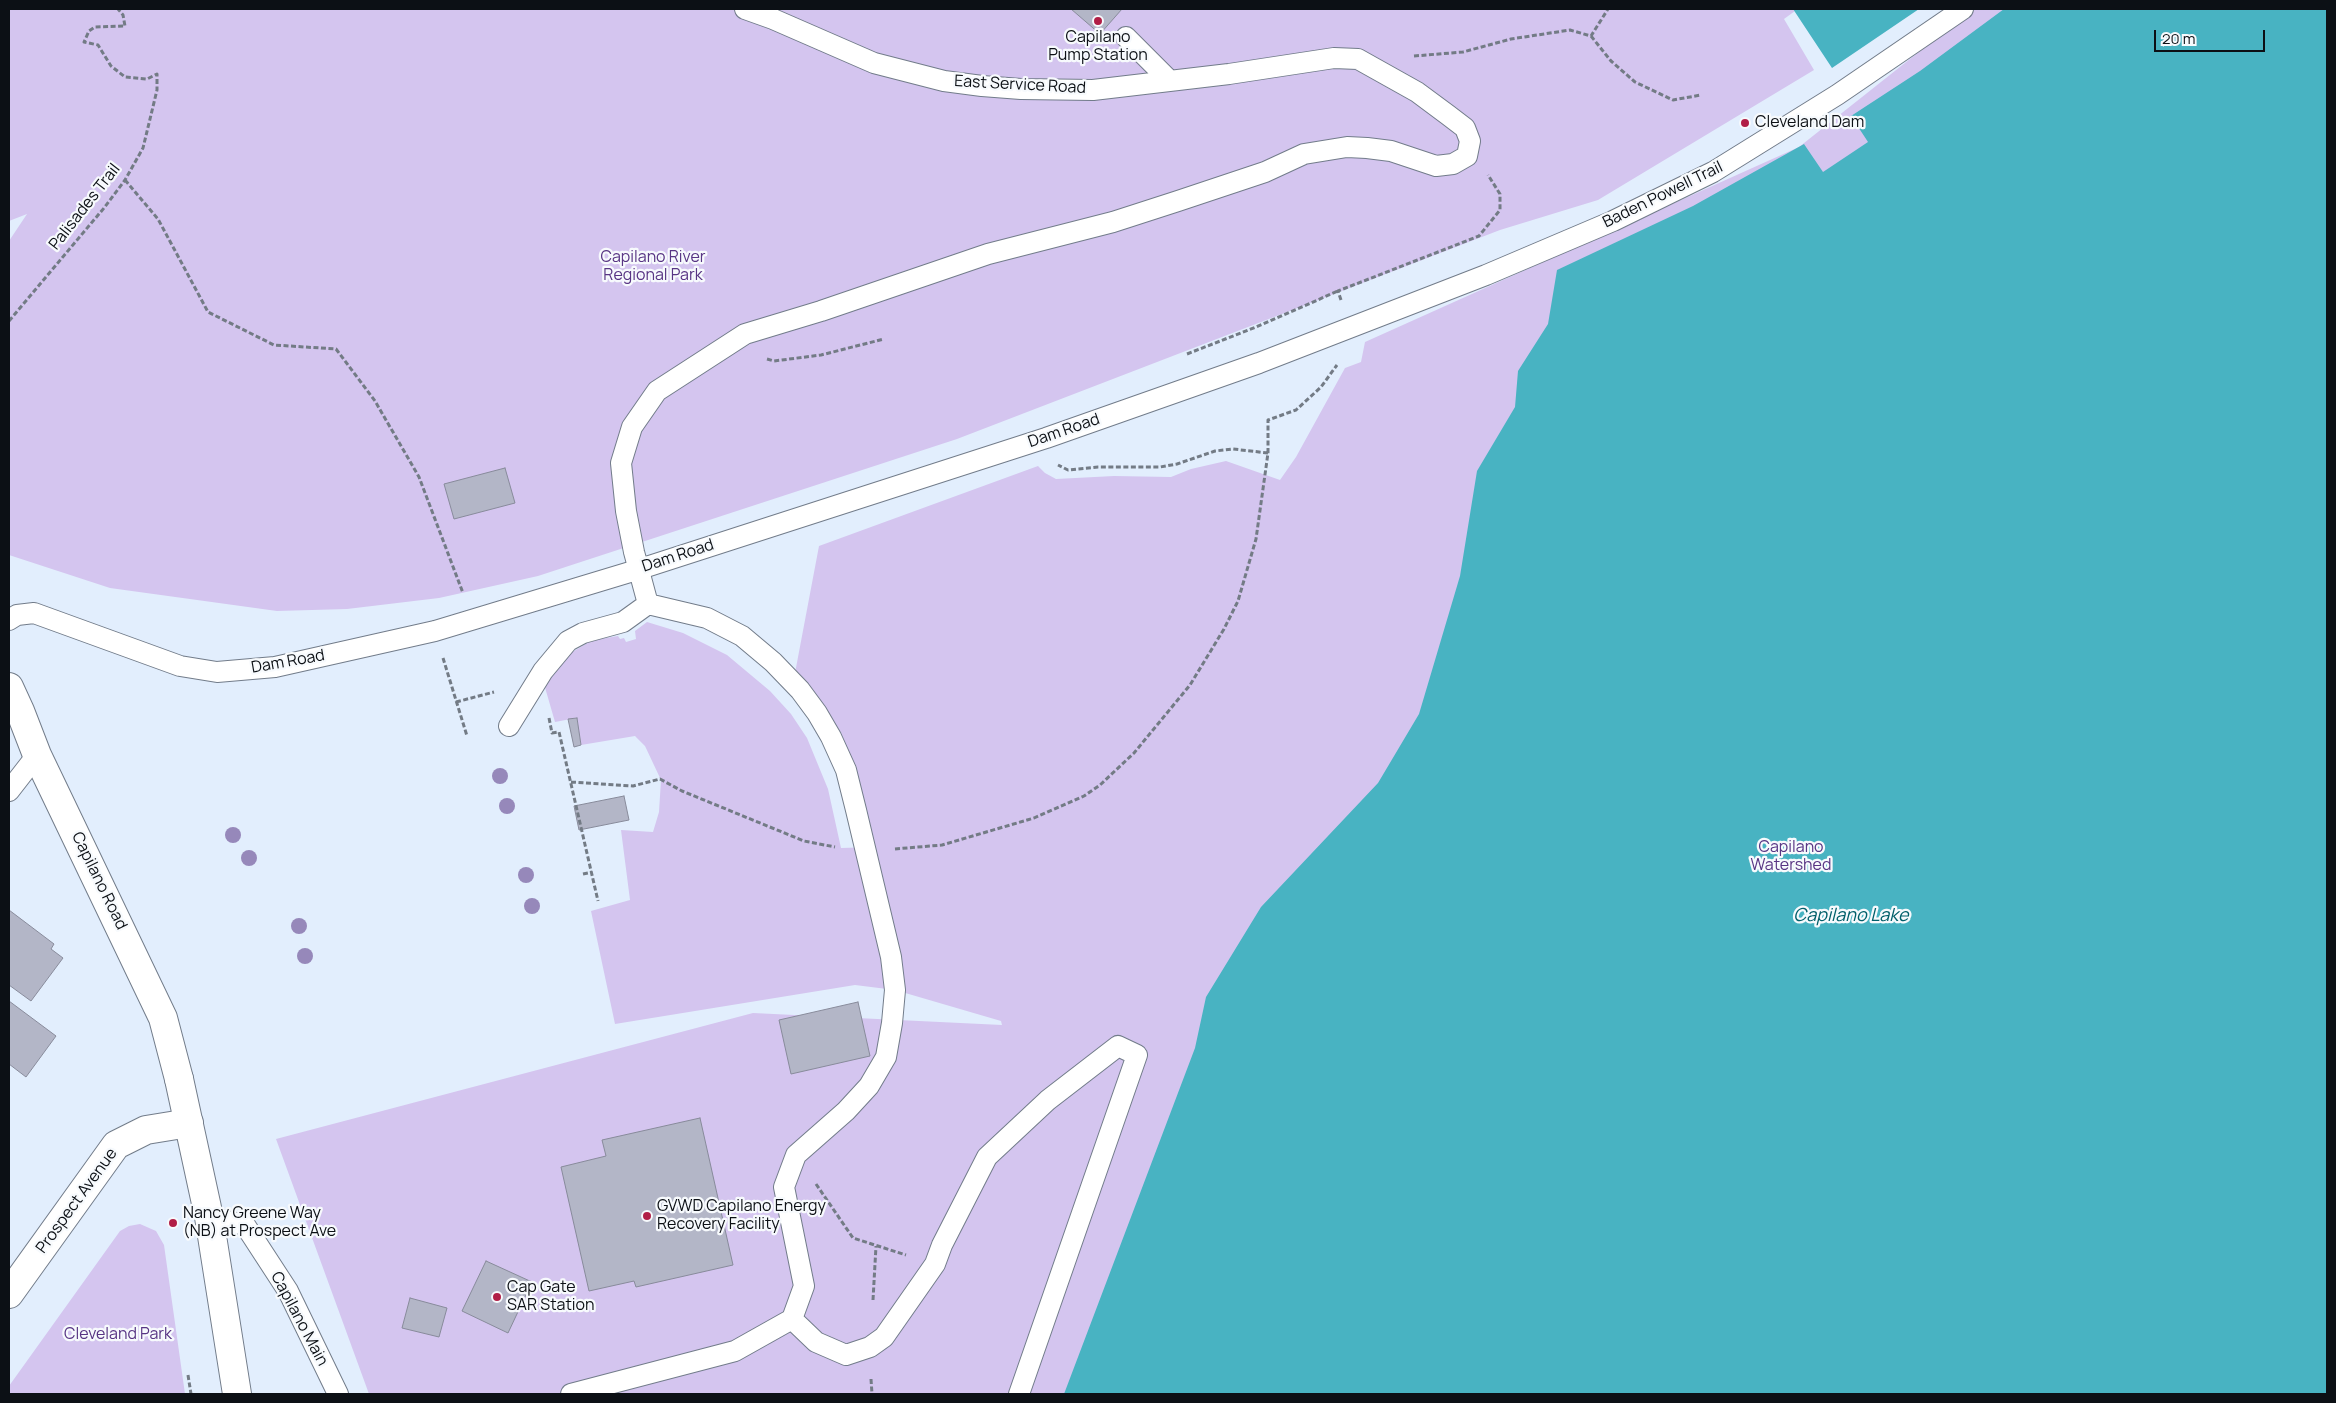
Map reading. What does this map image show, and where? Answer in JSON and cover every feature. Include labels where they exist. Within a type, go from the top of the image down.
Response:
[{"type":"street","name":"Capilano Road","points":[[9,687],[37,755],[163,1018],[189,1123],[209,1217],[237,1394]]},
{"type":"street","name":"Prospect Avenue","points":[[9,1294],[116,1145],[146,1130],[189,1123]]},
{"type":"lane","name":"East Service Road","points":[[745,9],[773,19],[874,63],[944,81],[1021,89],[1093,90],[1334,58],[1358,59],[1417,92],[1465,128],[1470,141],[1467,156]]},
{"type":"lane","name":"Baden Powell Trail","points":[[1338,332],[1495,271],[1613,221],[1713,172],[1837,95],[1963,9]]},
{"type":"lane","points":[[1126,37],[1170,81]]},
{"type":"lane","points":[[648,604],[634,552],[626,511],[621,463],[632,427],[657,391],[746,334],[821,311],[988,254],[1095,227],[1169,204],[1265,172],[1304,154],[1347,146],[1391,151],[1436,166],[1453,164],[1467,156]]},
{"type":"lane","name":"Dam Road","points":[[9,620],[17,615],[34,613],[180,666],[216,672],[275,667],[435,632],[640,569],[1046,438],[1259,363],[1338,332]]},
{"type":"lane","points":[[509,726],[543,671],[568,641],[583,633],[623,622],[648,604],[707,618],[742,636],[773,662],[800,690],[831,737],[846,770],[891,956],[895,990],[886,1057],[869,1086],[846,1111],[796,1155],[784,1187],[804,1286],[792,1319],[735,1351],[571,1394]]},
{"type":"lane","points":[[9,791],[37,755]]},
{"type":"lane","points":[[792,1319],[816,1342],[846,1355],[870,1347],[884,1338],[935,1264],[942,1245],[987,1157],[1048,1100],[1118,1046],[1137,1055],[1019,1394]]},
{"type":"lane","name":"Capilano Main","points":[[209,1217],[245,1225],[288,1291],[338,1394]]},
{"type":"path","name":"Palisades Trail","points":[[9,321],[104,208],[125,180],[143,148],[157,90],[157,74],[147,79],[126,77],[111,66],[98,45],[84,42],[89,31],[96,27],[125,26],[123,15],[118,9]]},
{"type":"path","points":[[1591,36],[1608,9]]},
{"type":"path","points":[[1412,57],[1462,52],[1511,39],[1570,30],[1591,36],[1611,61],[1636,82],[1673,100],[1701,95]]},
{"type":"path","points":[[1350,286],[1479,236],[1492,223],[1500,210],[1500,194],[1490,176],[1467,156]]},
{"type":"path","points":[[125,180],[158,219],[208,312],[274,345],[336,349],[375,401],[419,477],[464,596],[455,598]]},
{"type":"path","points":[[1182,356],[1256,327],[1338,291]]},
{"type":"path","points":[[572,782],[633,786],[660,779],[682,791],[804,841],[865,852],[942,845],[1034,818],[1084,796],[1100,785],[1134,752],[1190,685],[1224,629],[1238,601],[1256,539],[1268,453],[1268,420],[1296,410],[1321,387],[1343,356],[1338,332]]},
{"type":"path","points":[[746,334],[758,357],[774,361],[821,355],[884,339]]},
{"type":"path","points":[[1046,438],[1056,464],[1068,470],[1098,467],[1160,467],[1177,464],[1215,452],[1234,449],[1268,453]]},
{"type":"path","points":[[442,655],[467,736]]},
{"type":"path","points":[[559,732],[598,901]]},
{"type":"path","points":[[583,874],[592,872]]},
{"type":"path","points":[[796,1155],[853,1238],[935,1264]]},
{"type":"path","points":[[870,1347],[876,1246]]},
{"type":"path","points":[[188,1375],[191,1394]]},
{"type":"green space","name":"Capilano River Regional Park","points":[[9,9],[1793,9],[1795,11],[1784,19],[1814,70],[1598,200],[1500,230],[957,439],[538,576],[439,598],[347,609],[277,611],[110,588],[9,555],[9,241],[27,214],[9,221]]},
{"type":"green space","name":"Capilano Lake","points":[[1973,9],[2327,9],[2327,1394],[369,1394],[276,1139],[753,1013],[1002,1025],[1001,1021],[895,990],[855,985],[615,1024],[591,911],[630,900],[621,830],[653,832],[659,812],[661,780],[645,746],[635,736],[581,745],[576,718],[555,722],[544,684],[569,654],[589,642],[600,639],[618,636],[620,639],[624,638],[626,642],[636,639],[635,631],[647,622],[683,633],[727,655],[770,691],[791,714],[807,738],[828,789],[841,848],[875,847],[853,762],[841,733],[813,690],[795,673],[819,546],[1038,466],[1045,473],[1056,479],[1114,476],[1171,477],[1191,469],[1226,461],[1280,480],[1296,457],[1345,368],[1361,362],[1365,342],[1799,147]]},
{"type":"green space","name":"Cleveland Park","points":[[140,1224],[156,1231],[164,1245],[185,1394],[9,1394],[9,1386],[120,1231],[129,1226]]},
{"type":"water","points":[[1793,9],[1919,9],[1832,68]]},
{"type":"water","name":"Capilano Lake","points":[[2004,9],[2327,9],[2327,1394],[1064,1394],[1195,1048],[1206,997],[1261,907],[1378,783],[1419,714],[1460,576],[1477,471],[1515,407],[1518,371],[1548,324],[1557,270],[1693,206],[1804,144],[1823,172],[1868,142],[1851,116],[1920,71]]},
{"type":"building","name":"Capilano Pump Station","points":[[1071,9],[1122,9],[1100,34]]},
{"type":"building","points":[[505,468],[515,503],[454,519],[444,484]]},
{"type":"building","points":[[577,718],[581,745],[574,747],[568,719]]},
{"type":"building","points":[[624,796],[629,820],[579,830],[574,806]]},
{"type":"building","points":[[9,910],[54,944],[51,949],[63,958],[31,1001],[9,985]]},
{"type":"building","points":[[9,1001],[56,1036],[26,1077],[9,1064]]},
{"type":"building","points":[[858,1002],[870,1056],[791,1074],[779,1020]]},
{"type":"building","name":"GVWD Capilano Energy Recovery Facility","points":[[700,1118],[733,1265],[636,1287],[634,1281],[589,1291],[561,1167],[606,1156],[602,1140]]},
{"type":"building","name":"Cap Gate SAR Station","points":[[486,1261],[532,1282],[508,1333],[462,1311]]},
{"type":"building","points":[[410,1298],[447,1308],[439,1337],[402,1328]]},
{"type":"place","name":"Capilano Pump Station","points":[[1098,21]]},
{"type":"place","name":"Cleveland Dam","points":[[1745,123]]},
{"type":"place","name":"GVWD Capilano Energy Recovery Facility","points":[[647,1216]]},
{"type":"place","name":"Nancy Greene Way (NB) at Prospect Ave","points":[[173,1223]]},
{"type":"place","name":"Cap Gate SAR Station","points":[[497,1297]]},
{"type":"park label","name":"Capilano Watershed","points":[[1791,857]]}]
